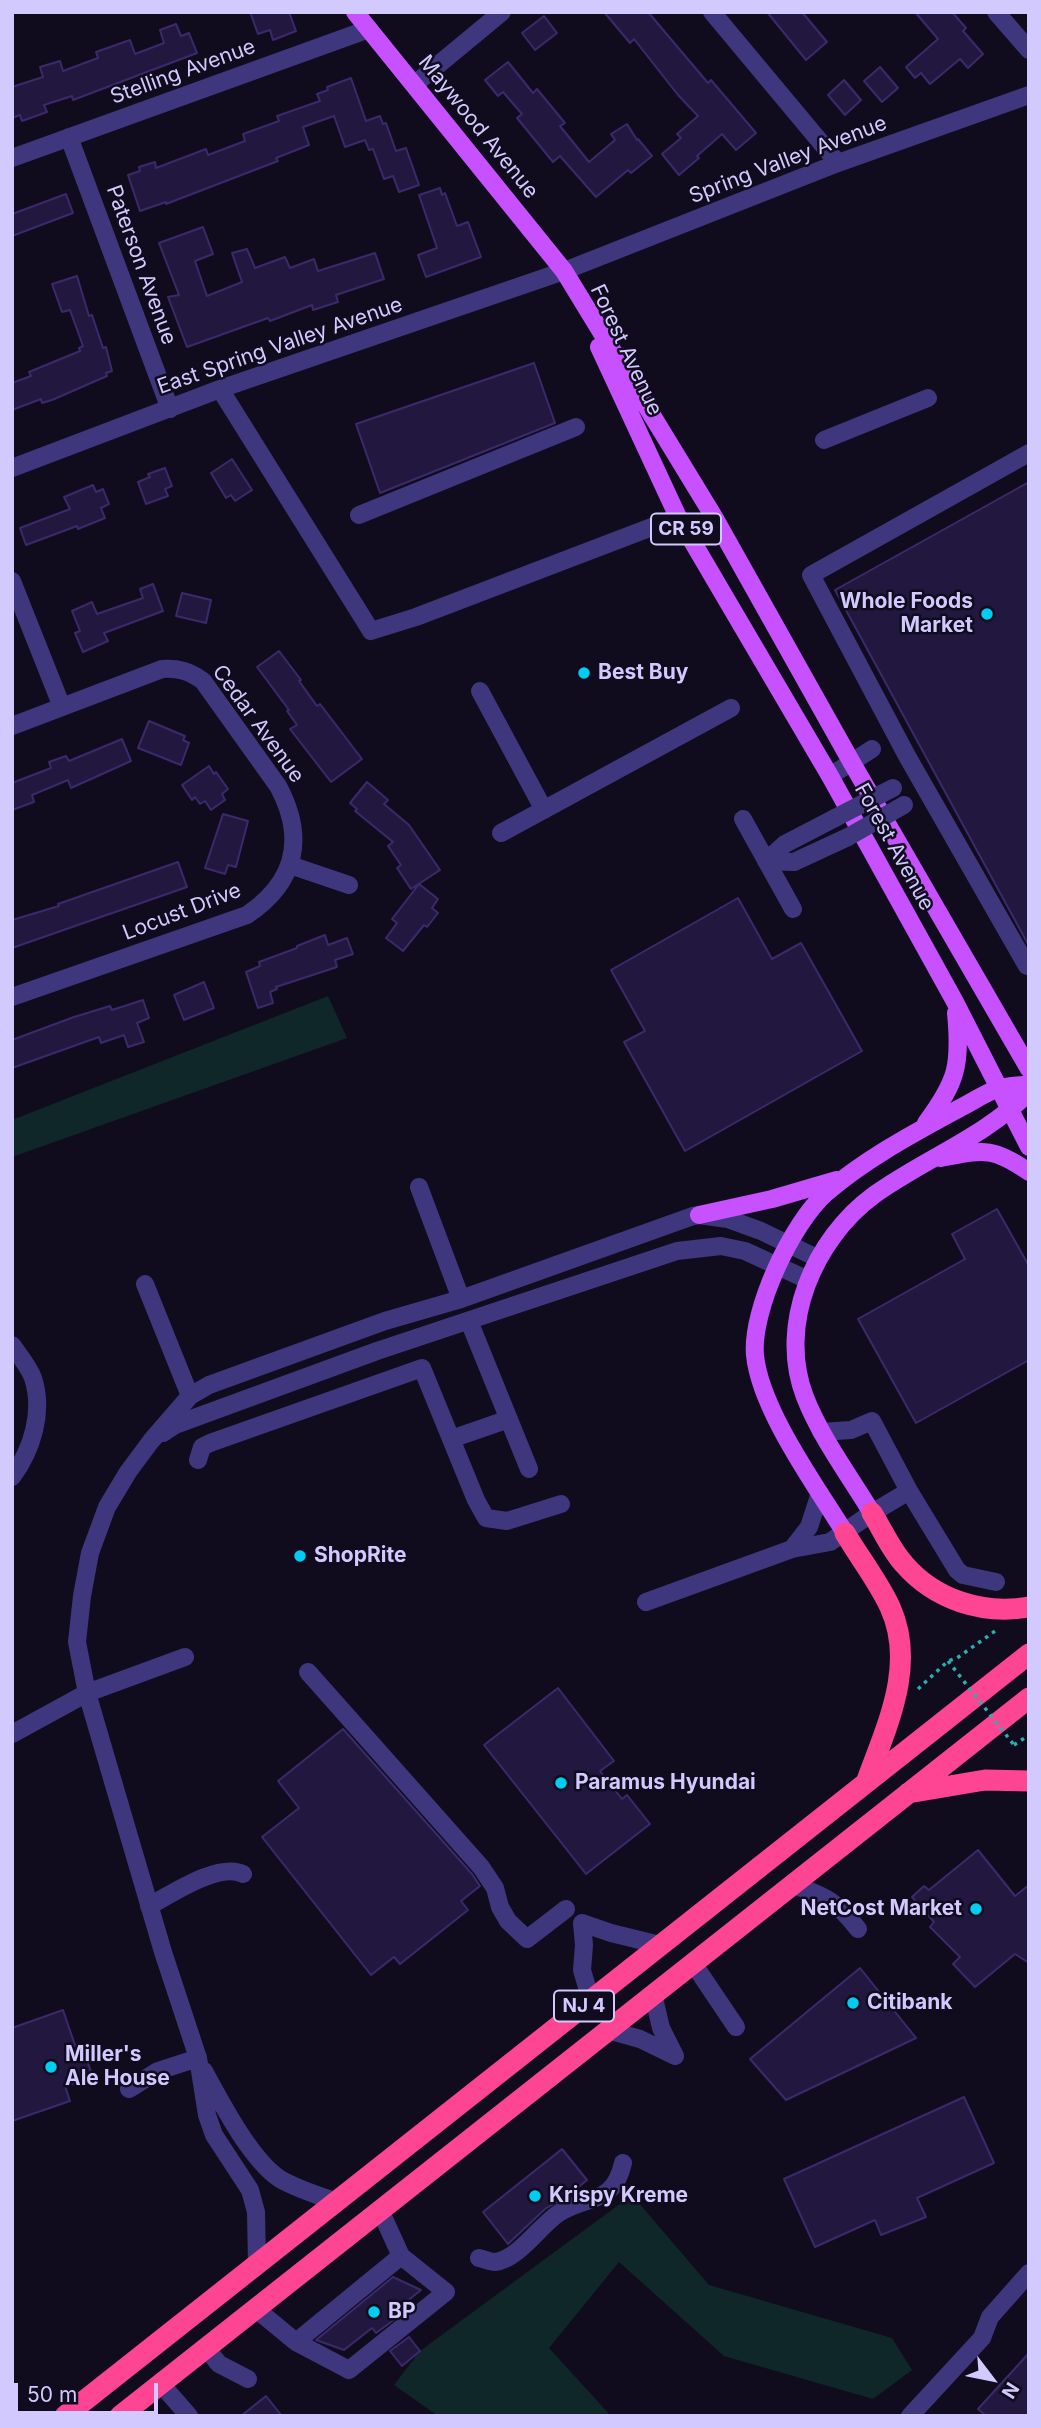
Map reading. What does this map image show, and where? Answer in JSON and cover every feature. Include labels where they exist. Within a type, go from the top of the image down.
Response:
[{"type":"highway","points":[[872,1513],[902,1563],[931,1587],[953,1600],[977,1608],[1029,1607]]},
{"type":"highway","points":[[845,1533],[890,1606],[899,1634],[901,1663],[898,1691],[866,1783]]},
{"type":"highway","name":"NJ 4","points":[[65,2416],[1029,1654]]},
{"type":"highway","name":"NJ 4","points":[[120,2416],[1029,1698]]},
{"type":"highway","points":[[906,1794],[985,1780],[1029,1782]]},
{"type":"main road","name":"Maywood Avenue","points":[[355,12],[564,271]]},
{"type":"main road","name":"Forest Avenue","points":[[564,271],[678,517],[830,776],[954,1000],[1029,1147]]},
{"type":"main road","name":"Forest Avenue","points":[[564,271],[714,517],[1029,1069]]},
{"type":"main road","points":[[922,1129],[944,1099],[954,1078],[960,1050],[954,1000]]},
{"type":"main road","points":[[845,1533],[769,1406],[755,1354],[760,1311],[787,1244],[824,1195],[847,1178],[922,1129],[998,1088],[1029,1084]]},
{"type":"main road","points":[[872,1513],[821,1432],[805,1397],[796,1369],[795,1337],[802,1296],[817,1258],[844,1224],[873,1196],[1009,1112],[1029,1092]]},
{"type":"main road","points":[[931,1160],[984,1150],[1009,1157],[1029,1172]]},
{"type":"main road","points":[[699,1215],[772,1199],[847,1178]]},
{"type":"street","points":[[415,84],[502,12]]},
{"type":"street","points":[[712,12],[838,163]]},
{"type":"street","points":[[996,12],[1029,50]]},
{"type":"street","name":"Stelling Avenue","points":[[12,158],[369,29]]},
{"type":"street","name":"Spring Valley Avenue","points":[[564,271],[838,163],[1029,95]]},
{"type":"street","name":"Paterson Avenue","points":[[69,137],[170,409]]},
{"type":"street","name":"East Spring Valley Avenue","points":[[12,468],[220,389],[564,271]]},
{"type":"street","points":[[220,389],[371,631],[423,614],[678,517]]},
{"type":"street","points":[[824,440],[928,398]]},
{"type":"street","points":[[359,515],[576,427]]},
{"type":"street","points":[[1029,453],[811,575],[928,794],[1027,966],[1029,965]]},
{"type":"street","points":[[12,580],[62,707]]},
{"type":"street","name":"Cedar Avenue","points":[[12,726],[162,669],[177,668],[197,677],[203,681],[271,776],[288,805],[294,826],[290,865]]},
{"type":"street","points":[[480,691],[544,810]]},
{"type":"street","points":[[501,833],[731,708]]},
{"type":"street","points":[[830,776],[872,749]]},
{"type":"street","points":[[766,861],[785,844],[918,774]]},
{"type":"street","points":[[766,861],[794,862],[848,837],[928,794]]},
{"type":"street","points":[[743,820],[793,909]]},
{"type":"street","points":[[290,865],[349,885]]},
{"type":"street","name":"Locust Drive","points":[[12,998],[247,915],[264,904],[278,888],[290,865]]},
{"type":"street","points":[[419,1187],[461,1299]]},
{"type":"street","points":[[257,2264],[257,2212],[250,2190],[227,2157],[210,2125],[198,2058],[149,1906],[87,1693],[77,1642],[90,1553],[107,1507],[151,1441],[190,1396],[209,1385],[385,1321],[461,1299],[545,1267],[699,1215],[728,1219],[761,1231],[817,1258]]},
{"type":"street","points":[[151,1441],[175,1425],[277,1386],[677,1251],[721,1246],[745,1251],[808,1280]]},
{"type":"street","points":[[145,1284],[190,1396]]},
{"type":"street","points":[[469,1321],[529,1469]]},
{"type":"street","points":[[12,1346],[33,1377],[38,1414],[34,1434],[12,1477]]},
{"type":"street","points":[[198,1460],[202,1447],[210,1443],[422,1368],[476,1500],[486,1518],[507,1521],[561,1504]]},
{"type":"street","points":[[451,1439],[509,1419]]},
{"type":"street","points":[[821,1432],[850,1430],[872,1421],[909,1491],[957,1570],[963,1575],[996,1582]]},
{"type":"street","points":[[646,1602],[792,1549],[830,1542],[909,1491]]},
{"type":"street","points":[[792,1549],[809,1527],[820,1493]]},
{"type":"street","points":[[12,1734],[87,1693],[186,1657]]},
{"type":"street","points":[[308,1672],[481,1867],[495,1888],[500,1907],[517,1930],[527,1939],[566,1909]]},
{"type":"street","points":[[149,1906],[196,1881],[226,1871],[235,1870],[243,1874]]},
{"type":"street","points":[[794,1885],[825,1896],[839,1905],[858,1928]]},
{"type":"street","points":[[591,2001],[582,1970],[582,1923],[660,1945]]},
{"type":"street","points":[[693,1963],[736,2027]]},
{"type":"street","points":[[608,2030],[640,2039],[675,2056],[661,2028],[653,1994]]},
{"type":"street","points":[[128,2089],[158,2071],[198,2058]]},
{"type":"street","points":[[198,2058],[226,2111],[263,2164],[279,2178],[336,2202]]},
{"type":"street","points":[[479,2258],[494,2262],[510,2256],[560,2213],[608,2192],[619,2179],[622,2163]]},
{"type":"street","points":[[256,2309],[296,2342],[349,2370],[446,2292],[401,2256],[380,2210]]},
{"type":"street","points":[[296,2342],[401,2256]]},
{"type":"street","points":[[910,2416],[982,2338],[990,2317],[1029,2273]]},
{"type":"street","points":[[206,2348],[219,2364],[248,2379]]},
{"type":"street","points":[[160,2384],[189,2416]]},
{"type":"path","points":[[921,1686],[948,1661],[957,1658],[1005,1624]]},
{"type":"path","points":[[948,1661],[1014,1745],[1029,1735]]},
{"type":"green space","points":[[328,996],[347,1038],[12,1157],[12,1120]]},
{"type":"green space","points":[[632,2195],[709,2285],[892,2338],[912,2370],[873,2399],[724,2356],[619,2262],[549,2348],[611,2416],[438,2416],[394,2385],[420,2351]]},
{"type":"building","points":[[250,12],[289,12],[296,31],[273,40],[270,30],[258,34]]},
{"type":"building","points":[[604,12],[648,12],[708,83],[711,80],[756,133],[736,150],[722,134],[679,175],[662,154],[681,138],[677,134],[698,116],[634,39],[630,43]]},
{"type":"building","points":[[767,12],[802,12],[827,42],[806,60]]},
{"type":"building","points":[[915,12],[952,12],[966,28],[963,31],[983,54],[968,68],[960,59],[930,84],[921,73],[915,78],[906,67],[938,39]]},
{"type":"building","points":[[544,16],[557,33],[535,50],[522,33]]},
{"type":"building","points":[[176,24],[181,36],[189,33],[197,53],[73,100],[72,96],[44,105],[47,112],[22,121],[20,115],[12,118],[12,87],[43,77],[40,67],[60,61],[63,71],[98,58],[96,52],[130,40],[135,54],[164,43],[160,30]]},
{"type":"building","points":[[508,62],[533,93],[537,89],[565,123],[560,126],[589,162],[615,140],[611,134],[627,124],[652,156],[631,173],[628,170],[596,197],[560,156],[553,162],[517,118],[522,114],[503,92],[498,96],[485,80]]},
{"type":"building","points":[[880,67],[898,88],[882,102],[864,81]]},
{"type":"building","points":[[351,78],[366,121],[380,116],[383,124],[386,123],[396,151],[406,148],[419,185],[399,192],[393,176],[384,179],[373,149],[369,150],[365,140],[345,147],[334,116],[303,127],[309,145],[276,158],[278,161],[166,204],[140,211],[128,175],[140,171],[139,167],[155,162],[156,168],[206,149],[208,155],[245,141],[243,134],[279,121],[277,116],[320,101],[317,94]]},
{"type":"building","points":[[844,80],[861,100],[845,115],[828,95]]},
{"type":"building","points":[[440,188],[442,195],[445,193],[457,226],[468,222],[481,257],[426,277],[418,255],[437,248],[419,195]]},
{"type":"building","points":[[66,194],[73,213],[12,236],[12,214]]},
{"type":"building","points":[[203,227],[213,254],[195,261],[207,296],[242,282],[232,253],[247,249],[255,268],[285,257],[290,268],[314,259],[318,271],[375,253],[384,279],[336,295],[338,302],[313,310],[312,305],[270,321],[268,318],[187,347],[168,297],[179,295],[159,243]]},
{"type":"building","points":[[77,276],[89,316],[92,315],[103,348],[106,347],[112,371],[106,373],[107,376],[52,400],[42,403],[41,399],[12,410],[12,383],[31,376],[29,372],[80,351],[79,348],[83,346],[70,310],[62,312],[52,284]]},
{"type":"building","points":[[534,363],[555,423],[380,493],[356,424]]},
{"type":"building","points":[[232,459],[252,490],[235,501],[231,495],[226,498],[211,473]]},
{"type":"building","points":[[165,468],[172,486],[165,489],[168,496],[146,504],[138,482],[150,477],[148,474]]},
{"type":"building","points":[[1029,482],[1029,946],[835,590]]},
{"type":"building","points":[[93,485],[96,492],[103,489],[109,504],[101,508],[105,518],[26,545],[20,528],[70,509],[64,497]]},
{"type":"building","points":[[153,584],[163,611],[104,633],[108,641],[83,652],[75,633],[80,631],[72,611],[92,602],[97,614],[143,598],[140,589]]},
{"type":"building","points":[[182,593],[211,600],[206,623],[176,616]]},
{"type":"building","points":[[279,651],[317,706],[320,704],[362,759],[331,782],[290,729],[297,725],[257,667]]},
{"type":"building","points":[[149,721],[185,736],[183,740],[189,743],[181,765],[138,748]]},
{"type":"building","points":[[122,739],[131,761],[71,788],[68,780],[32,795],[34,802],[12,810],[12,783],[51,768],[49,762],[66,756],[69,761]]},
{"type":"building","points":[[209,766],[228,789],[222,794],[225,800],[211,810],[205,801],[200,804],[195,797],[192,800],[182,785]]},
{"type":"building","points":[[367,782],[388,800],[384,804],[409,825],[440,870],[411,889],[397,868],[401,865],[388,846],[393,842],[355,811],[357,809],[350,803]]},
{"type":"building","points":[[223,814],[248,821],[236,867],[228,865],[225,874],[205,868]]},
{"type":"building","points":[[178,862],[187,887],[12,948],[12,920],[59,906],[58,904]]},
{"type":"building","points":[[419,884],[438,899],[432,908],[438,913],[427,927],[424,925],[403,951],[386,938],[397,923],[392,919]]},
{"type":"building","points":[[738,898],[772,959],[801,943],[862,1051],[685,1151],[624,1042],[645,1031],[611,970]]},
{"type":"building","points":[[325,935],[328,945],[347,938],[353,954],[335,960],[337,967],[276,987],[277,989],[270,992],[273,1003],[258,1008],[246,972],[260,966],[259,962]]},
{"type":"building","points":[[204,982],[214,1008],[184,1020],[174,995]]},
{"type":"building","points":[[143,1000],[149,1018],[137,1023],[144,1042],[128,1047],[124,1035],[101,1043],[99,1037],[12,1068],[12,1040],[110,1006],[112,1010]]},
{"type":"building","points":[[997,1209],[1029,1266],[1029,1360],[916,1423],[858,1319],[965,1259],[952,1234]]},
{"type":"building","name":"Paramus Hyundai","points":[[558,1688],[614,1761],[600,1771],[622,1799],[627,1795],[650,1824],[586,1874],[484,1745]]},
{"type":"building","points":[[343,1729],[480,1886],[461,1901],[468,1910],[400,1964],[394,1957],[371,1975],[262,1837],[299,1808],[278,1781]]},
{"type":"building","name":"NetCost Market","points":[[978,1850],[1015,1896],[1029,1885],[1029,1963],[1015,1954],[975,1987],[953,1964],[960,1957],[930,1927],[934,1922],[912,1897],[924,1886],[929,1890]]},
{"type":"building","name":"Citibank","points":[[860,1968],[916,2038],[786,2100],[750,2059]]},
{"type":"building","name":"Miller's Ale House","points":[[63,2010],[79,2057],[85,2055],[93,2077],[65,2086],[70,2101],[12,2121],[12,2028]]},
{"type":"building","points":[[964,2097],[994,2163],[917,2198],[926,2217],[881,2235],[875,2220],[815,2247],[784,2179]]},
{"type":"building","name":"Krispy Kreme","points":[[562,2149],[587,2180],[569,2195],[545,2209],[508,2244],[483,2212]]},
{"type":"building","points":[[393,2277],[421,2290],[391,2314],[395,2319],[376,2333],[372,2328],[344,2350],[316,2340]]},
{"type":"building","points":[[409,2337],[420,2351],[402,2366],[390,2351]]},
{"type":"building","points":[[1029,2353],[1029,2416],[986,2416],[978,2409]]},
{"type":"building","points":[[266,2396],[282,2416],[241,2416]]},
{"type":"place","name":"Whole Foods Market","points":[[987,614]]},
{"type":"place","name":"Best Buy","points":[[584,673]]},
{"type":"place","name":"ShopRite","points":[[300,1556]]},
{"type":"place","name":"Paramus Hyundai","points":[[561,1783]]},
{"type":"place","name":"NetCost Market","points":[[976,1909]]},
{"type":"place","name":"Citibank","points":[[853,2003]]},
{"type":"place","name":"Miller's Ale House","points":[[51,2067]]},
{"type":"place","name":"Krispy Kreme","points":[[535,2196]]},
{"type":"place","name":"BP","points":[[374,2312]]}]
